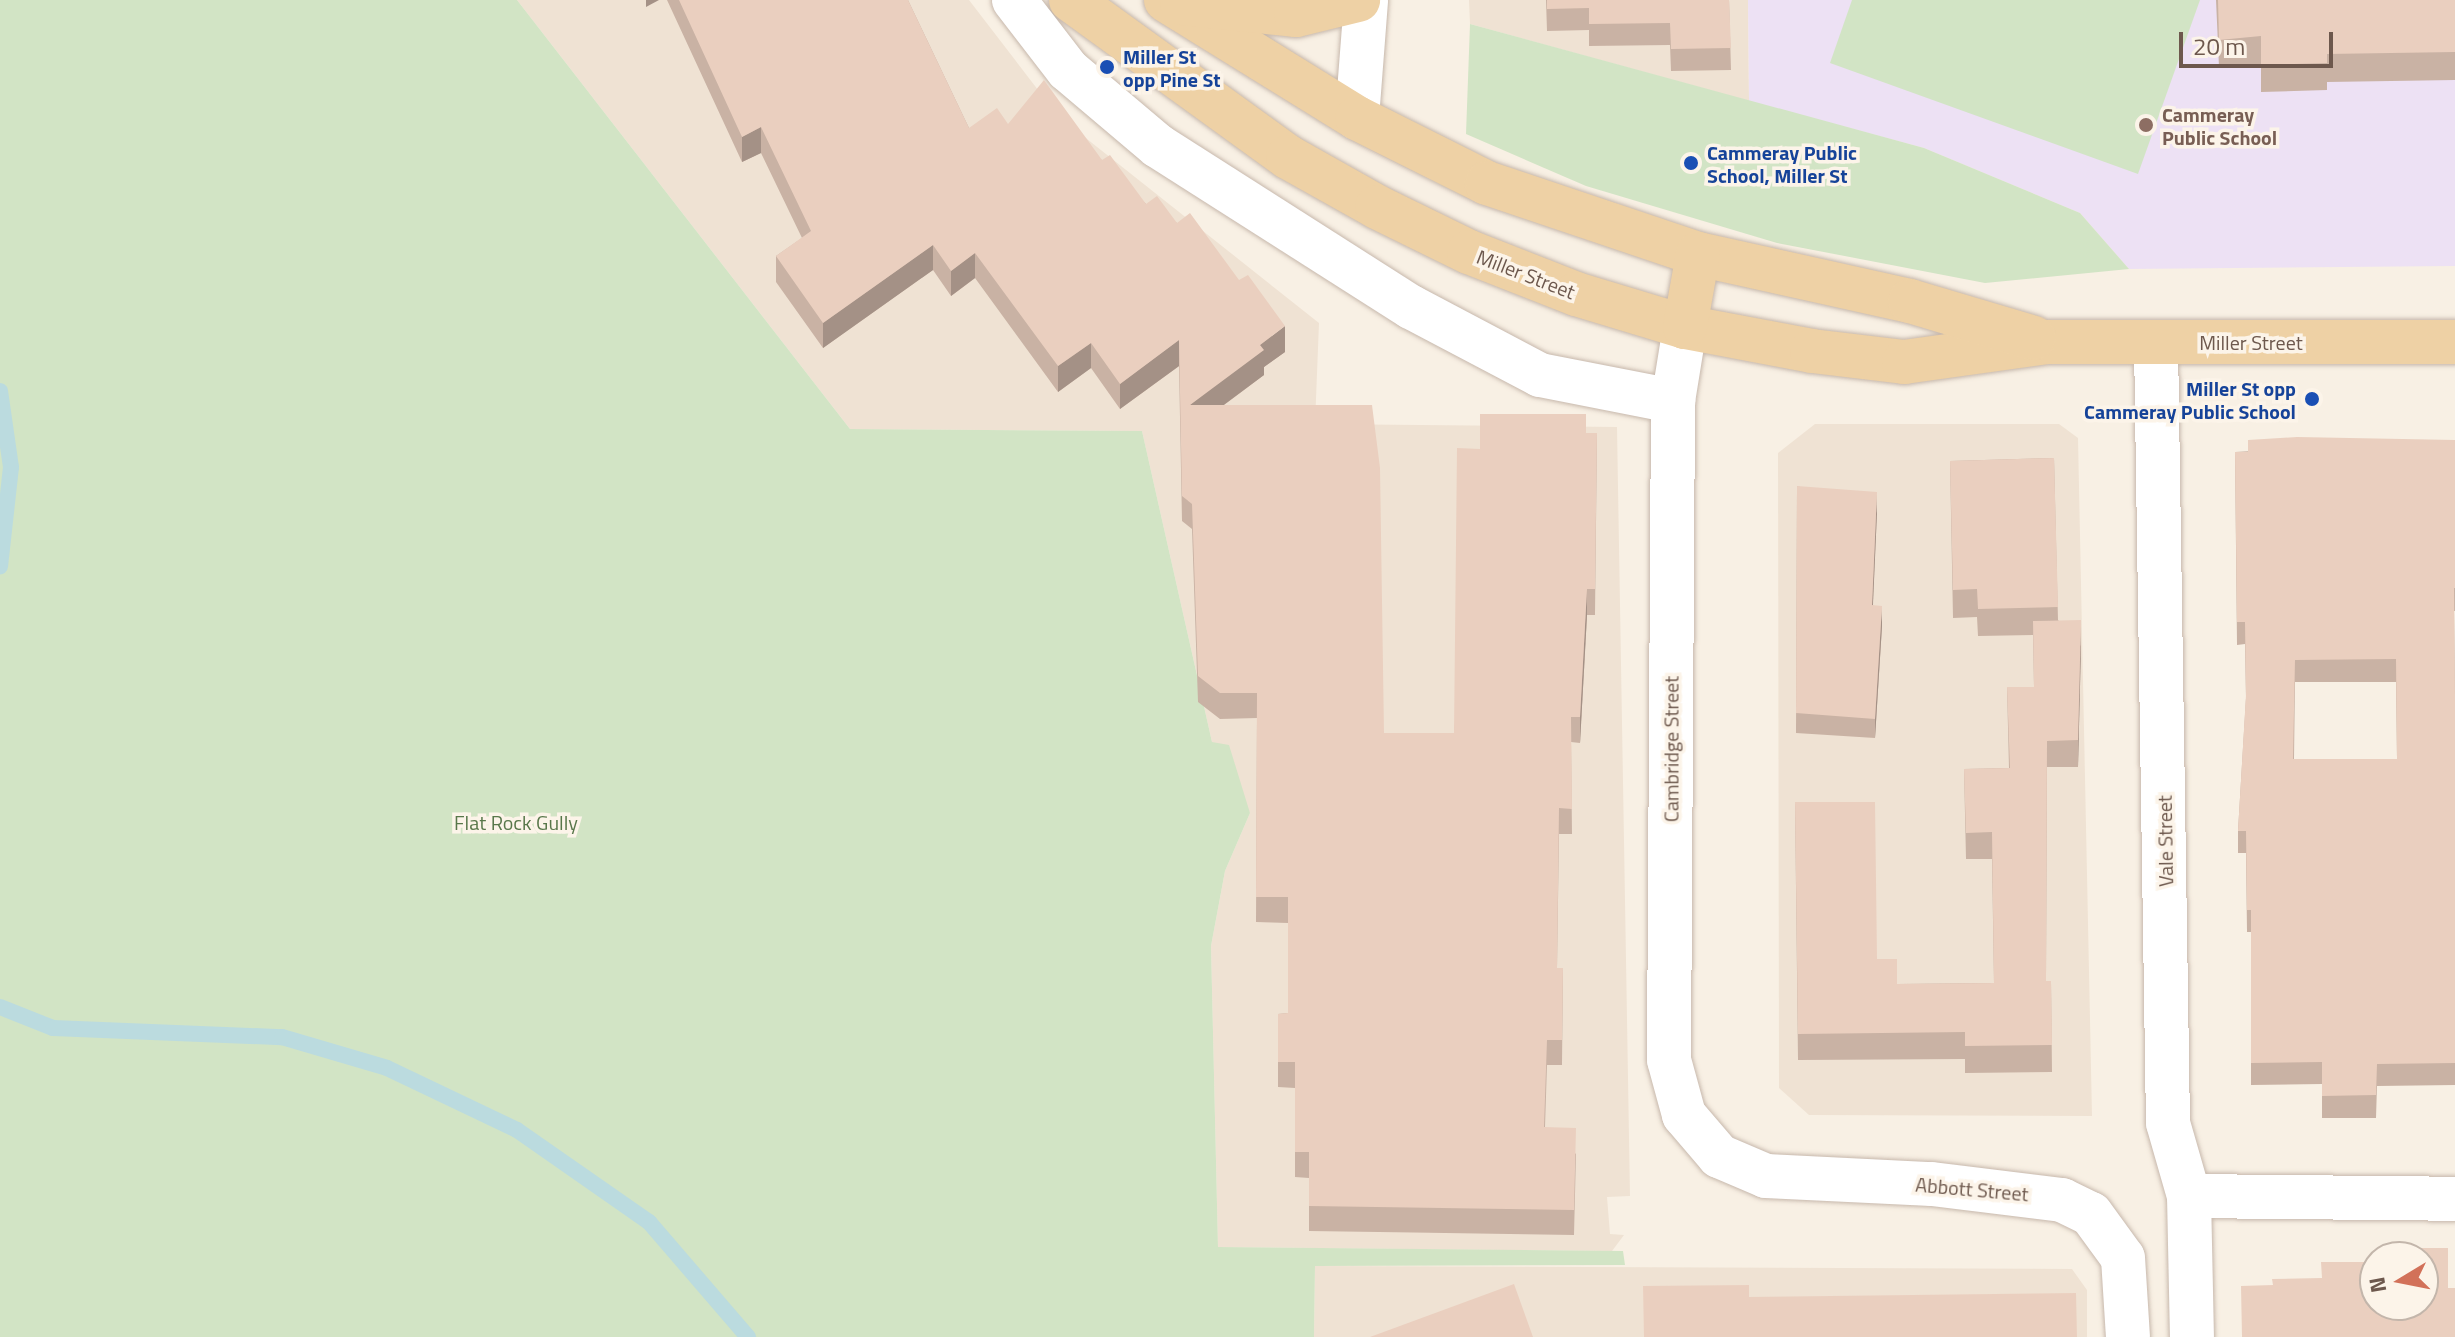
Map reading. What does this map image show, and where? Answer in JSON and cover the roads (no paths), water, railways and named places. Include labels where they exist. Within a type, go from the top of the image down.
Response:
[{"type":"main road","name":"Miller Street","points":[[1071,0],[1209,103],[1351,192],[1469,252],[1576,294],[1685,327],[1812,351],[1904,362],[2048,342],[2455,342]]},
{"type":"main road","points":[[1167,1],[1296,15],[1358,0]]},
{"type":"main road","name":"Miller Street","points":[[1167,1],[1357,118],[1487,183],[1698,254],[1910,301],[2048,342]]},
{"type":"main road","points":[[1351,192],[1357,118]]},
{"type":"main road","points":[[1685,327],[1698,254]]},
{"type":"street","points":[[1014,0],[1068,70],[1158,146],[1385,291],[1540,375],[1673,401]]},
{"type":"street","points":[[1357,118],[1366,0]]},
{"type":"street","name":"Cambridge Street","points":[[1685,327],[1673,401],[1669,1060],[1684,1115],[1719,1156]]},
{"type":"street","name":"Vale Street","points":[[2156,343],[2168,1123],[2189,1196],[2192,1337]]},
{"type":"street","name":"Abbott Street","points":[[1719,1156],[1766,1176],[1932,1184],[2062,1200],[2091,1214],[2123,1258],[2128,1337]]},
{"type":"street","points":[[2189,1196],[2455,1199]]},
{"type":"waterway","points":[[0,391],[11,467],[0,566]]},
{"type":"waterway","points":[[0,1007],[53,1028],[282,1037],[387,1068],[517,1130],[649,1222],[748,1337]]},
{"type":"place","name":"Miller St opp Pine St","points":[[1107,67]]},
{"type":"place","name":"Cammeray Public School","points":[[2146,125]]},
{"type":"place","name":"Cammeray Public School, Miller St","points":[[1691,163]]},
{"type":"place","name":"Miller St opp Cammeray Public School","points":[[2312,399]]},
{"type":"park label","name":"Flat Rock Gully","points":[[516,822]]}]
